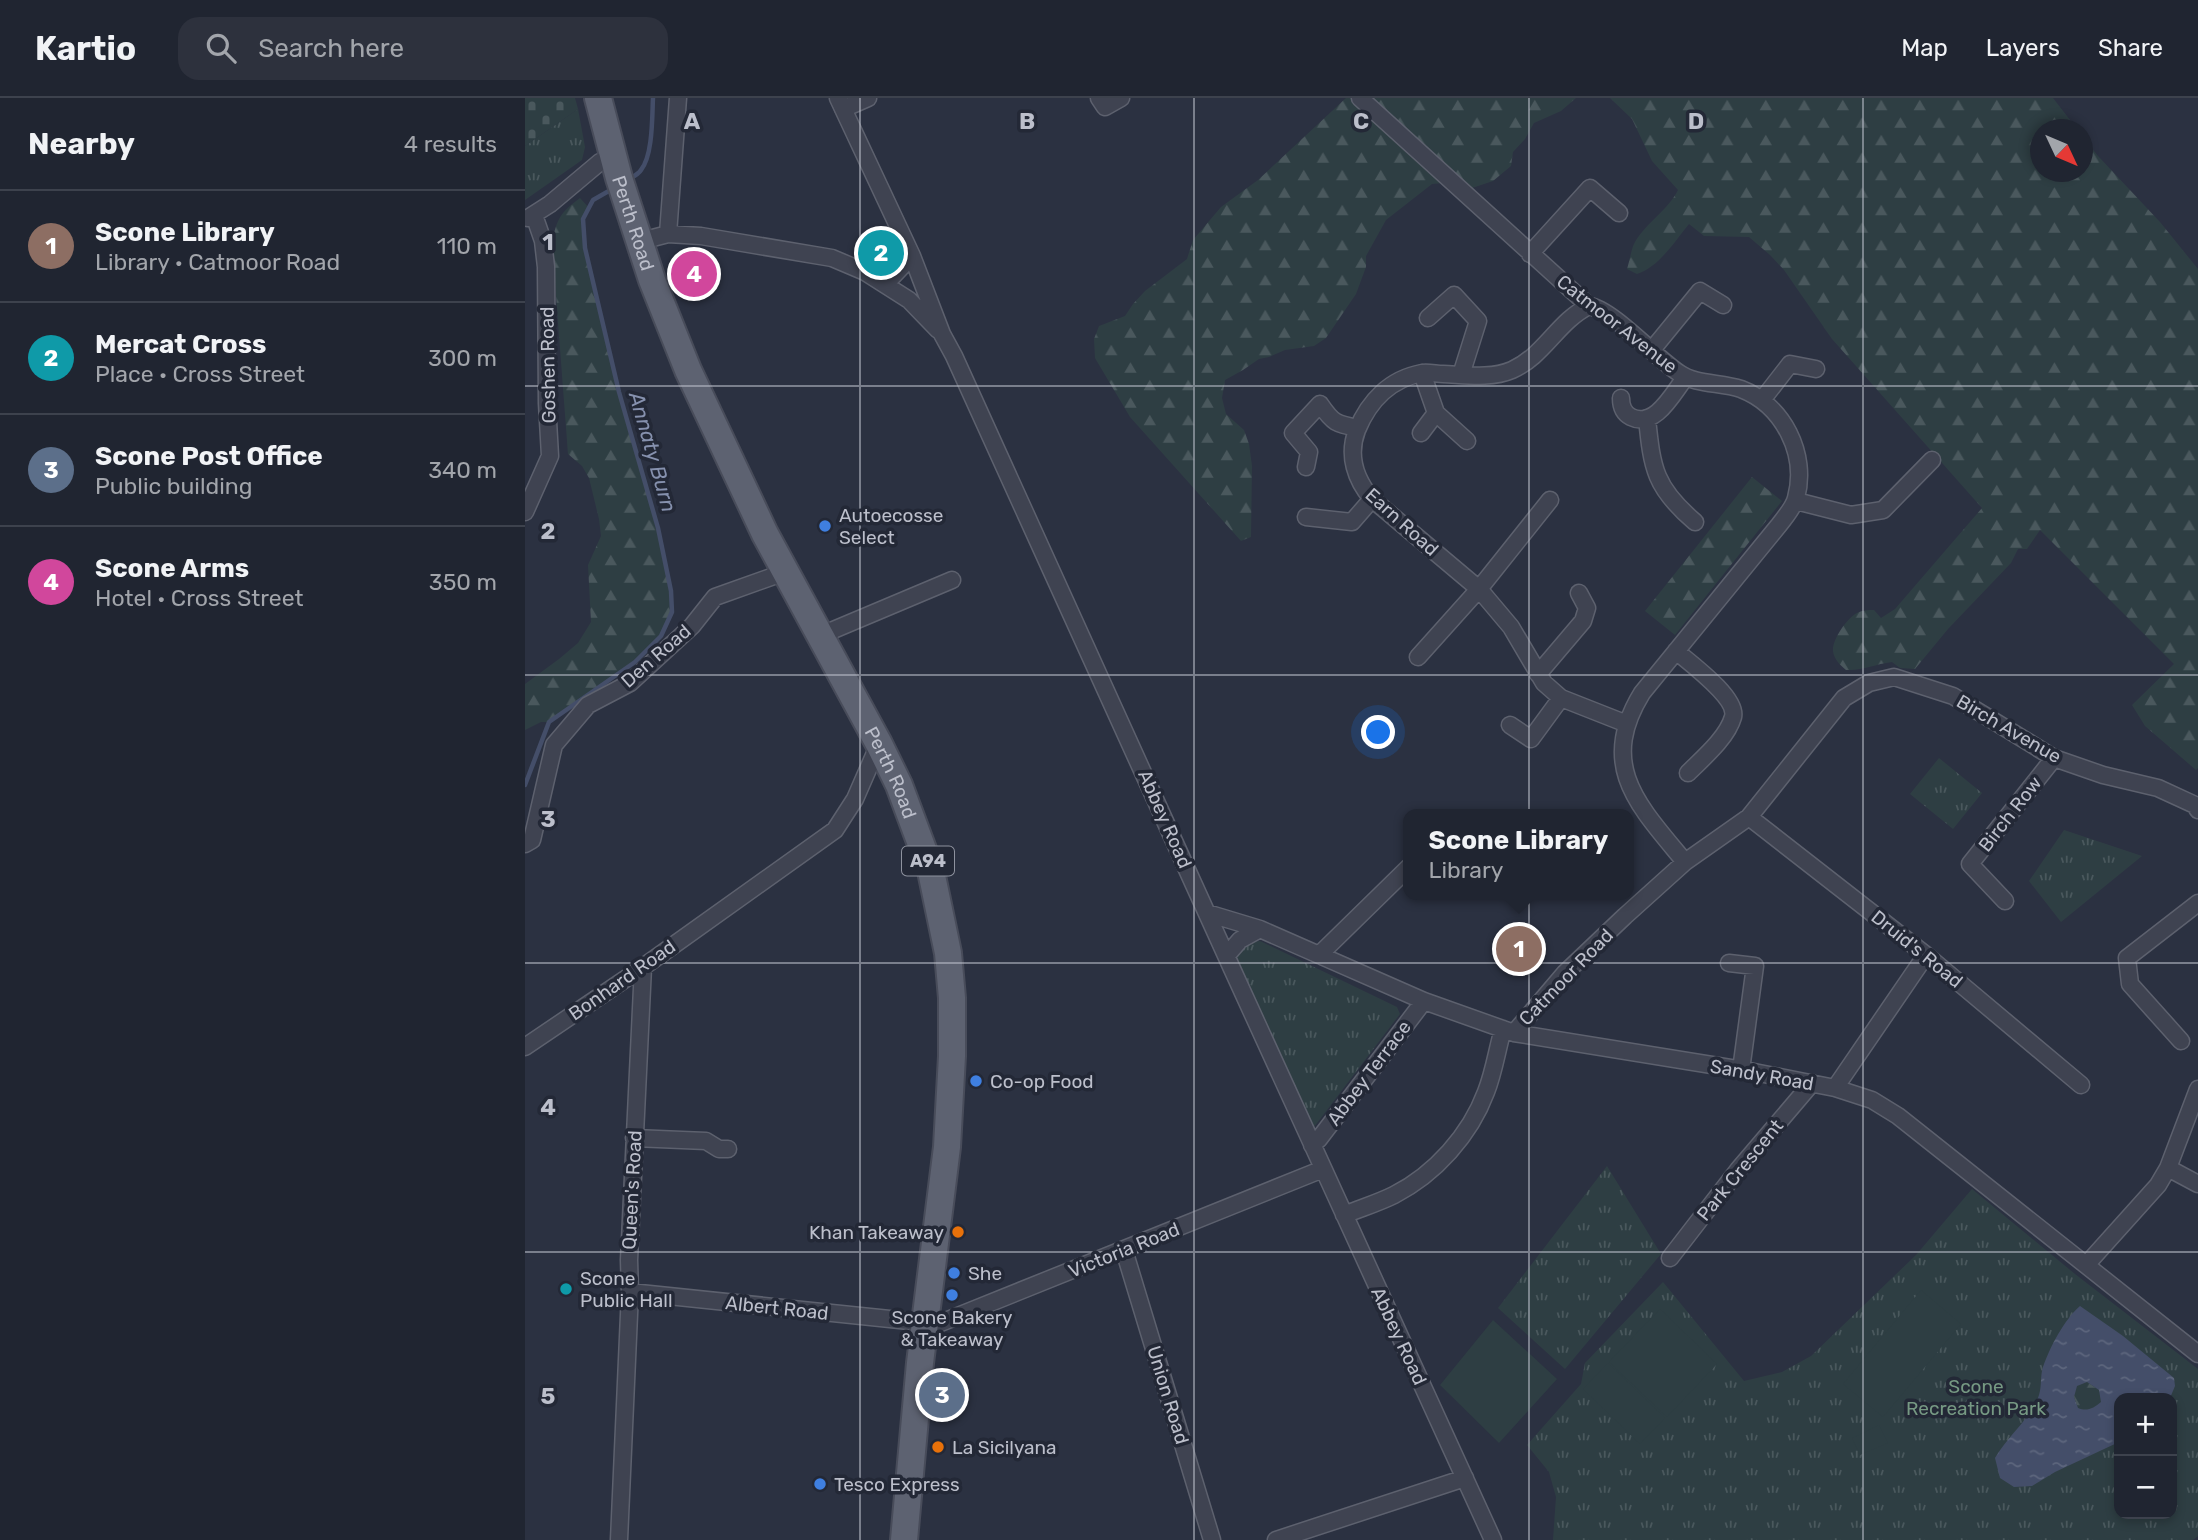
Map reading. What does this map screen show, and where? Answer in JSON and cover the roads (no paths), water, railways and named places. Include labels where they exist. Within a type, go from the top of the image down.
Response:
[{"type":"main road","name":"Perth Road","points":[[599,98],[616,168],[662,305],[688,370],[750,504],[899,785],[931,871],[947,953],[952,998],[952,1056],[947,1147],[925,1324],[904,1540]]},
{"type":"street","points":[[668,234],[678,98]]},
{"type":"street","points":[[841,104],[868,98]]},
{"type":"street","points":[[1099,98],[1105,107],[1121,98]]},
{"type":"street","name":"Catmoor Avenue","points":[[1360,98],[1589,306],[1598,307],[1685,378],[1737,388],[1755,395],[1774,409],[1796,449],[1800,478],[1796,501]]},
{"type":"street","name":"Abbey Road","points":[[841,104],[912,256],[942,334],[1493,1540]]},
{"type":"street","points":[[530,217],[600,162],[616,168]]},
{"type":"street","points":[[1530,254],[1591,188],[1619,213]]},
{"type":"street","name":"Goshen Road","points":[[525,512],[550,456],[547,403],[547,267],[543,241],[530,217]]},
{"type":"street","points":[[641,241],[668,234],[701,236],[832,258],[865,272],[909,300],[942,334]]},
{"type":"street","points":[[880,281],[892,277],[912,256]]},
{"type":"street","points":[[1651,351],[1700,291],[1723,305]]},
{"type":"street","points":[[1428,318],[1454,295],[1478,321],[1461,375]]},
{"type":"street","name":"Earn Road","points":[[1589,306],[1576,313],[1542,350],[1511,370],[1495,374],[1422,373],[1387,387],[1371,403],[1358,428],[1353,447],[1354,471],[1372,499],[1479,589],[1511,627],[1544,683],[1561,698],[1627,724]]},
{"type":"street","points":[[1762,400],[1790,364],[1816,369]]},
{"type":"street","points":[[1422,373],[1436,413],[1467,441]]},
{"type":"street","points":[[1621,398],[1621,406],[1626,414],[1634,419],[1647,418],[1660,411],[1685,378]]},
{"type":"street","points":[[1306,467],[1310,452],[1293,433],[1320,404],[1330,419],[1338,425],[1358,428]]},
{"type":"street","points":[[1421,433],[1436,413]]},
{"type":"street","points":[[1647,418],[1654,469],[1675,505],[1695,522]]},
{"type":"street","points":[[1685,862],[1656,827],[1626,779],[1622,751],[1627,724],[1642,693],[1796,501],[1851,515],[1883,510],[1932,460]]},
{"type":"street","points":[[1306,517],[1352,522],[1372,499]]},
{"type":"street","points":[[1418,657],[1479,589],[1550,499]]},
{"type":"street","name":"Den Road","points":[[525,844],[531,840],[554,745],[588,705],[631,683],[692,626],[715,597],[785,572]]},
{"type":"street","points":[[819,636],[952,580]]},
{"type":"street","points":[[1538,674],[1583,621],[1587,608],[1579,593]]},
{"type":"street","points":[[1676,651],[1724,693],[1732,706],[1733,715],[1719,742],[1688,773]]},
{"type":"street","name":"Birch Avenue","points":[[1749,817],[1844,698],[1869,683],[1894,677],[1953,696],[2054,758],[2103,775],[2158,788],[2195,805],[2198,810]]},
{"type":"street","points":[[1510,724],[1531,739],[1561,698]]},
{"type":"street","name":"Bonhard Road","points":[[525,1047],[643,967],[835,830],[855,799],[879,744]]},
{"type":"street","name":"Birch Row","points":[[2005,901],[1970,864],[2054,758]]},
{"type":"street","name":"Catmoor Road","points":[[1509,1031],[1565,973],[1685,862],[1749,817]]},
{"type":"street","name":"Druid's Road","points":[[1749,817],[1926,955],[2081,1085]]},
{"type":"street","points":[[1319,955],[1403,874]]},
{"type":"street","points":[[2181,1041],[2130,984],[2127,958],[2198,903]]},
{"type":"street","name":"Sandy Road","points":[[1207,914],[1260,929],[1424,1000],[1509,1031],[1812,1083],[1872,1100],[1898,1116],[2198,1354]]},
{"type":"street","points":[[1227,955],[1240,940],[1260,929]]},
{"type":"street","points":[[1836,1088],[1926,955]]},
{"type":"street","points":[[1729,963],[1755,966],[1741,1070]]},
{"type":"street","name":"Queen's Road","points":[[619,1540],[643,967]]},
{"type":"street","name":"Abbey Terrace","points":[[1312,1145],[1424,1000]]},
{"type":"street","points":[[1344,1215],[1410,1186],[1434,1167],[1455,1145],[1477,1113],[1509,1031]]},
{"type":"street","name":"Park Crescent","points":[[1670,1258],[1738,1170],[1812,1083]]},
{"type":"street","points":[[2087,1264],[2158,1185],[2168,1168],[2198,1089]]},
{"type":"street","points":[[634,1138],[699,1140],[710,1142],[719,1149],[728,1149]]},
{"type":"street","points":[[2168,1168],[2198,1184]]},
{"type":"street","name":"Victoria Road","points":[[925,1324],[937,1324],[1323,1169]]},
{"type":"street","name":"Union Road","points":[[1124,1250],[1212,1540]]},
{"type":"street","name":"Albert Road","points":[[630,1292],[925,1324]]},
{"type":"street","points":[[1276,1540],[1465,1478]]},
{"type":"water","points":[[2080,1306],[2123,1336],[2174,1378],[2175,1386],[2172,1393],[2114,1393],[2114,1444],[2032,1486],[2014,1487],[2000,1478],[1995,1458],[2036,1403],[2046,1359],[2068,1319]],"holes":[[[2087,1382],[2099,1390],[2101,1402],[2090,1409],[2078,1408],[2074,1397],[2077,1386]]]},
{"type":"waterway","name":"Annaty Burn","points":[[627,180],[640,172],[648,155],[653,98]]},
{"type":"waterway","name":"Annaty Burn","points":[[525,785],[549,722],[635,662],[661,636],[672,612],[671,591],[658,528],[619,392],[585,248],[583,219],[593,200],[614,188]]},
{"type":"place","name":"Mercat Cross","points":[[881,253]]},
{"type":"place","name":"Scone Arms","points":[[694,274]]},
{"type":"place","name":"Autoecosse Select","points":[[825,526]]},
{"type":"place","name":"Scone Library","points":[[1519,949]]},
{"type":"place","name":"Co-op Food","points":[[976,1081]]},
{"type":"place","name":"Khan Takeaway","points":[[958,1232]]},
{"type":"place","name":"She","points":[[954,1273]]},
{"type":"place","name":"Scone Public Hall","points":[[566,1289]]},
{"type":"place","name":"Scone Bakery & Takeaway","points":[[952,1295]]},
{"type":"place","name":"Scone Post Office","points":[[942,1395]]},
{"type":"place","name":"La Sicilyana","points":[[938,1447]]},
{"type":"place","name":"Tesco Express","points":[[820,1484]]},
{"type":"park label","name":"Scone Recreation Park","points":[[1976,1397]]}]
